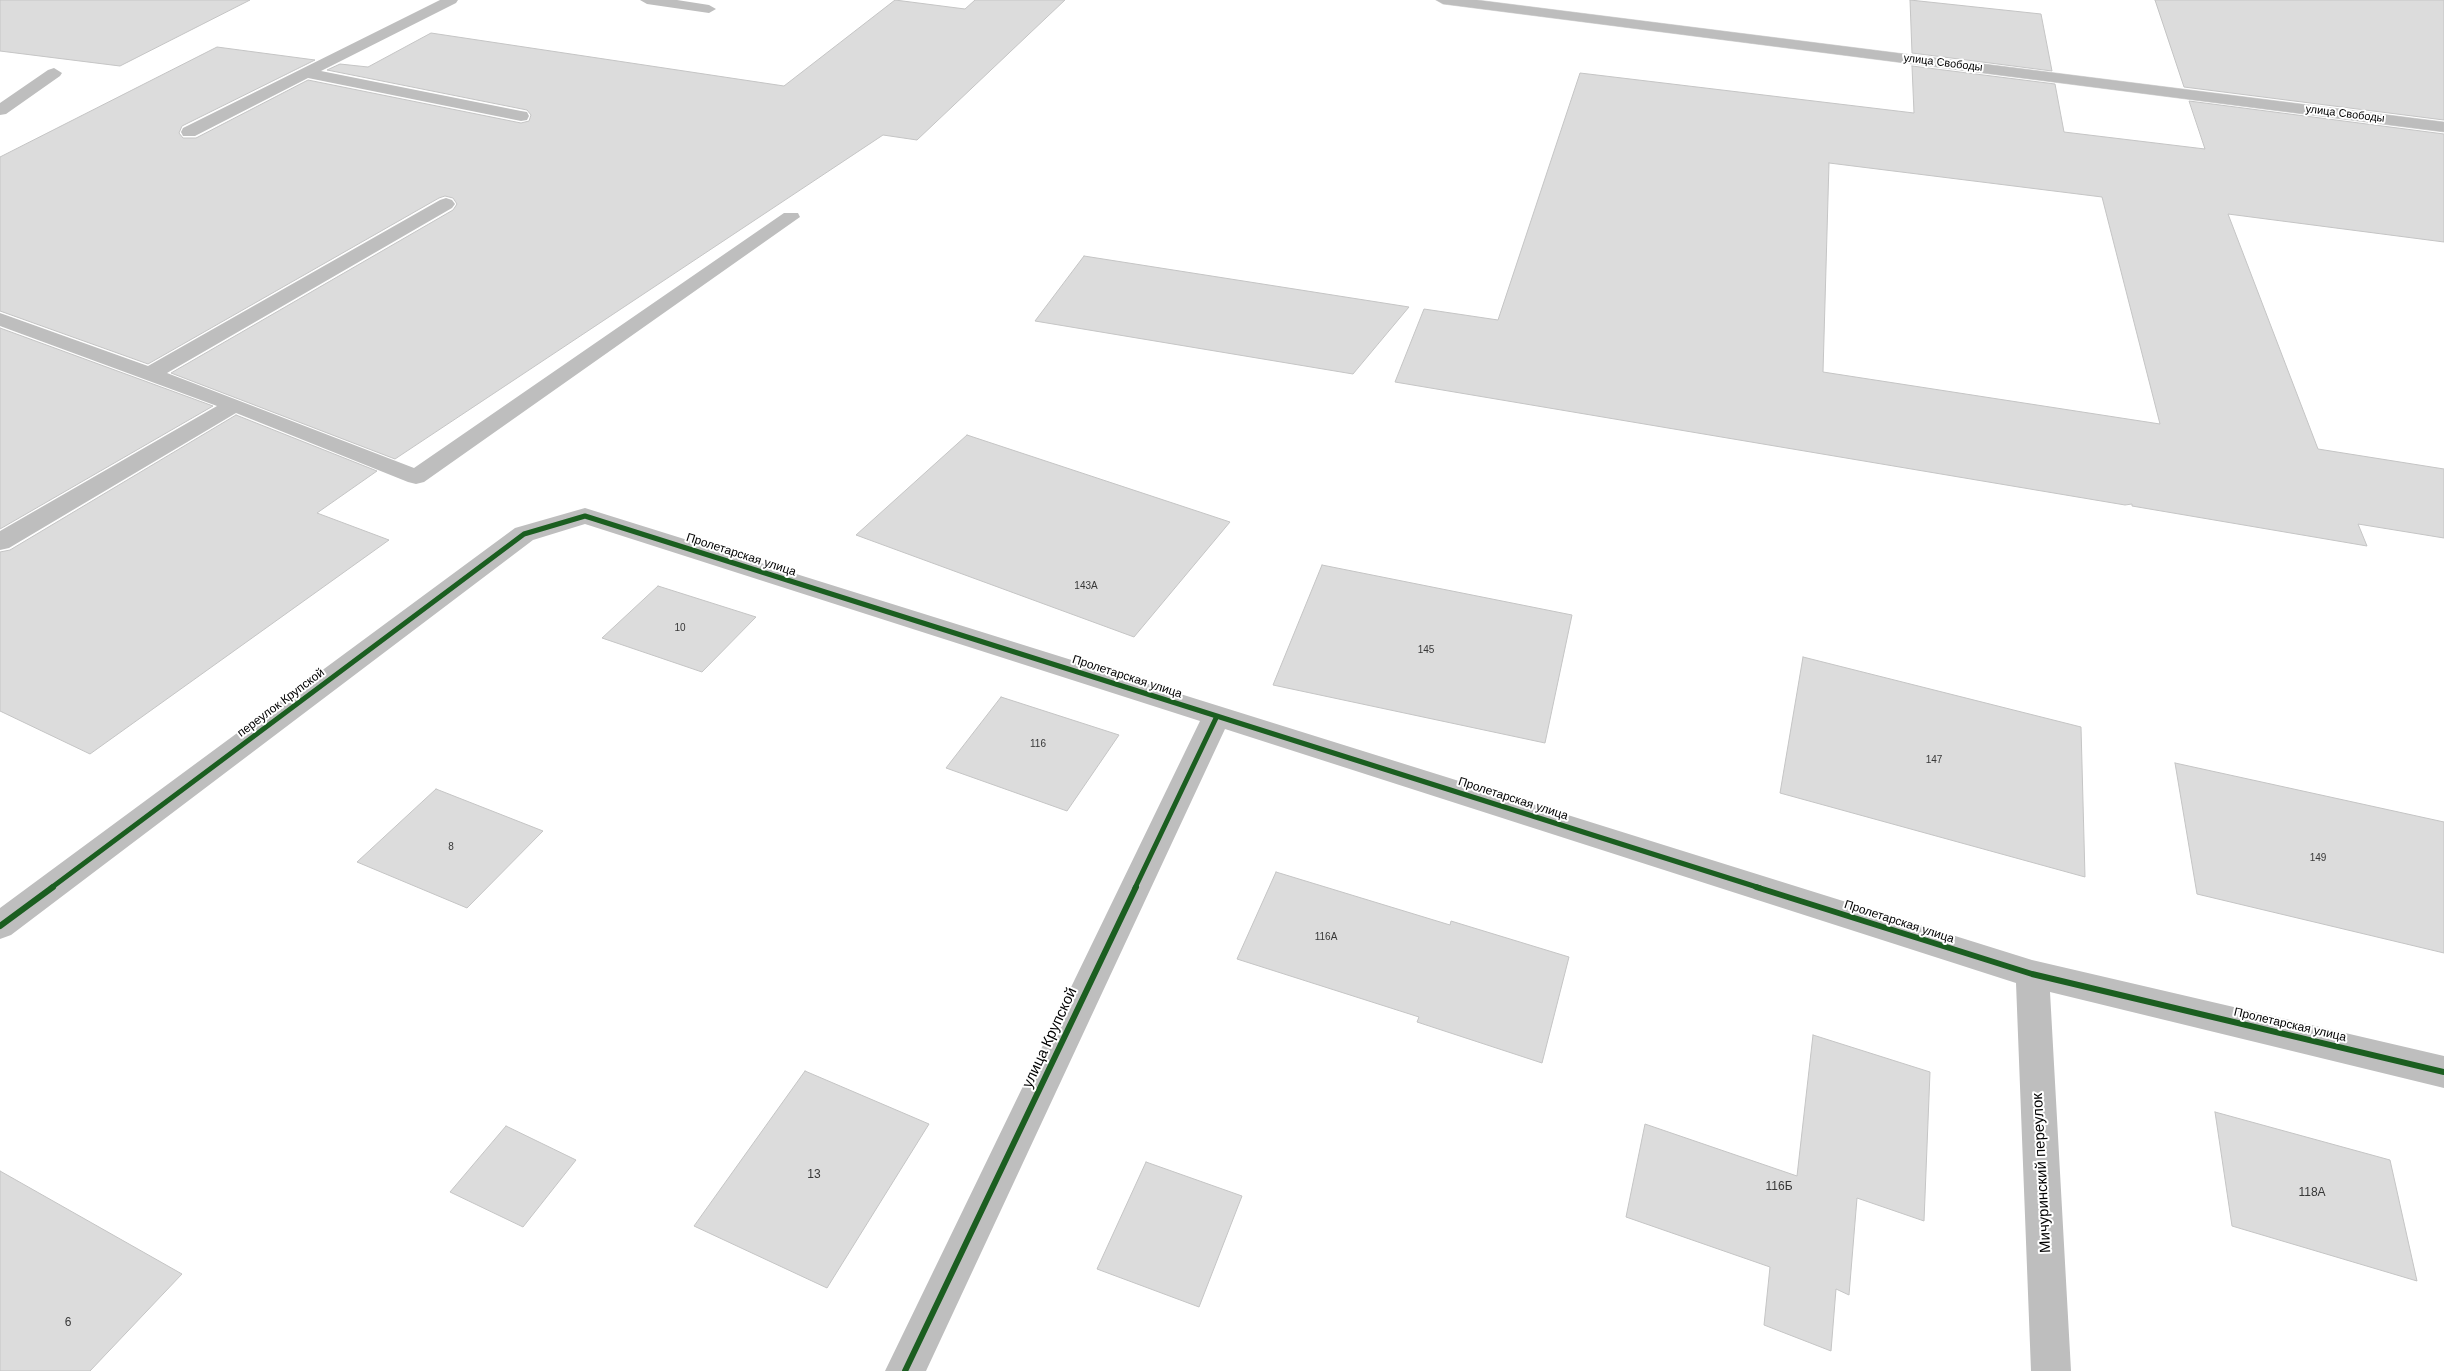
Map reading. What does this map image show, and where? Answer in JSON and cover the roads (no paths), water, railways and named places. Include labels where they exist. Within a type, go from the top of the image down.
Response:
[{"type":"main road","name":"улица Свободы","points":[[1443,0],[2444,126]]},
{"type":"street","points":[[189,132],[451,0]]},
{"type":"street","points":[[647,0],[709,9]]},
{"type":"street","points":[[305,73],[521,116]]},
{"type":"street","points":[[0,110],[54,74]]},
{"type":"street","points":[[150,374],[446,204]]},
{"type":"street","points":[[0,319],[235,405],[416,477],[791,217]]},
{"type":"street","points":[[0,542],[235,405]]},
{"type":"street","name":"Пролетарская улица","points":[[585,516],[2032,974],[2444,1072]]},
{"type":"street","name":"переулок Крупской","points":[[0,926],[524,534],[585,516]]},
{"type":"street","name":"улица Крупской","points":[[905,1371],[1217,716]]},
{"type":"street","name":"Мичуринский переулок","points":[[2032,974],[2051,1371]]}]
